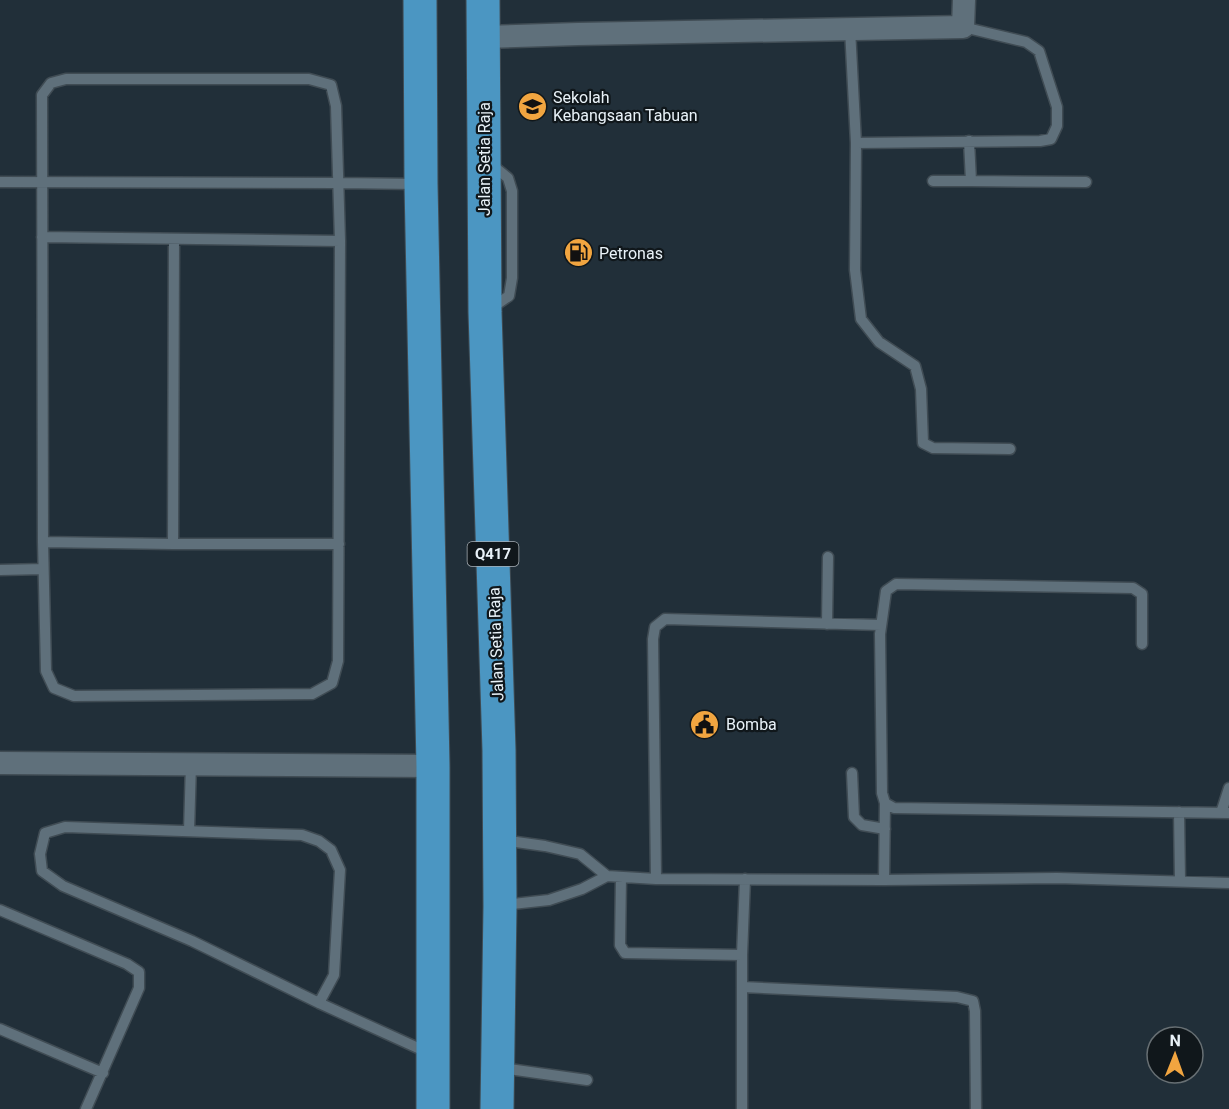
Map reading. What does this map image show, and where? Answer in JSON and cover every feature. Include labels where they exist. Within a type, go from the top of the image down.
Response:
[{"type":"highway","points":[[420,0],[421,184],[433,766],[433,1109]]},
{"type":"highway","name":"Jalan Setia Raja","points":[[483,0],[486,312],[499,738],[498,1109]]},
{"type":"street","points":[[483,37],[963,27],[964,0]]},
{"type":"street","points":[[0,763],[433,766]]},
{"type":"lane","points":[[856,143],[1051,139],[1057,126],[1057,107],[1039,51],[1026,42],[963,27]]},
{"type":"lane","points":[[850,29],[856,143],[855,270],[861,319],[879,342],[915,366],[921,389],[923,443],[933,448],[1010,448]]},
{"type":"lane","points":[[66,79],[309,79],[331,85],[336,106],[338,183],[340,241],[338,661],[332,683],[312,694],[74,696],[54,688],[46,671],[43,569],[42,95],[51,83],[66,79]]},
{"type":"lane","points":[[969,141],[971,181]]},
{"type":"lane","points":[[933,181],[1086,182]]},
{"type":"lane","points":[[0,182],[421,184]]},
{"type":"lane","points":[[42,237],[340,241]]},
{"type":"lane","points":[[172,544],[174,239]]},
{"type":"lane","points":[[43,542],[339,544]]},
{"type":"lane","points":[[827,624],[828,557]]},
{"type":"lane","points":[[0,570],[43,569]]},
{"type":"lane","points":[[884,880],[885,803],[882,793],[880,634],[886,591],[896,584],[1133,588],[1142,594],[1142,644]]},
{"type":"lane","points":[[656,879],[653,639],[655,627],[665,619],[881,625]]},
{"type":"lane","points":[[189,831],[191,764]]},
{"type":"lane","points":[[852,773],[854,817],[862,825],[885,828]]},
{"type":"lane","points":[[885,803],[894,808],[1225,813],[1229,788]]},
{"type":"lane","points":[[1179,812],[1180,881]]},
{"type":"lane","points":[[319,1003],[334,975],[340,870],[331,850],[319,841],[302,835],[64,826],[45,833],[40,854],[42,871],[63,886],[192,940],[319,1003],[434,1055]]},
{"type":"lane","points":[[500,840],[546,846],[580,854],[607,876]]},
{"type":"lane","points":[[500,906],[549,900],[582,889],[607,876],[656,879],[1057,878],[1229,883]]},
{"type":"lane","points":[[621,877],[620,945],[625,953],[742,955]]},
{"type":"lane","points":[[742,1109],[742,955],[745,879]]},
{"type":"lane","points":[[0,910],[127,964],[139,972],[139,988],[86,1109]]},
{"type":"lane","points":[[742,987],[957,997],[973,1001],[976,1109]]},
{"type":"lane","points":[[0,1029],[103,1073]]},
{"type":"lane","points":[[498,1068],[587,1080]]},
{"type":"place","name":"Sekolah Kebangsaan Tabuan","points":[[532,106]]},
{"type":"place","name":"Petronas","points":[[578,253]]},
{"type":"place","name":"Bomba","points":[[705,724]]}]
